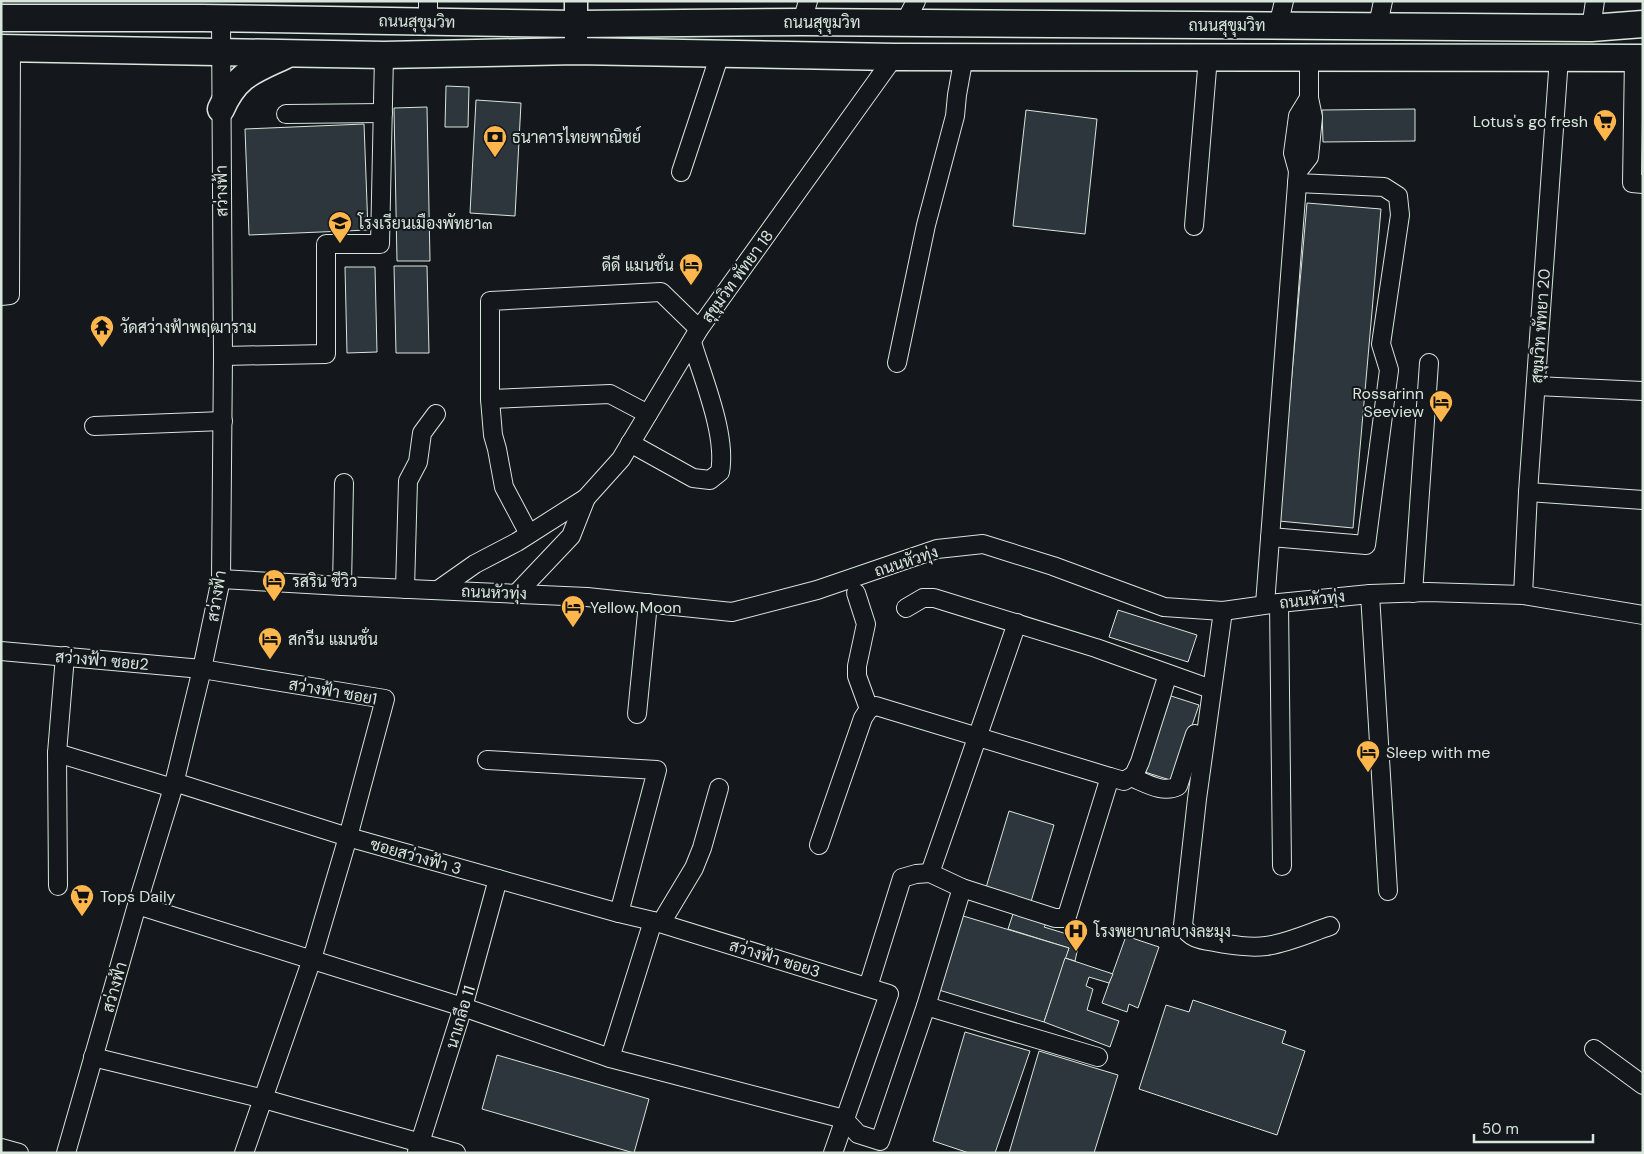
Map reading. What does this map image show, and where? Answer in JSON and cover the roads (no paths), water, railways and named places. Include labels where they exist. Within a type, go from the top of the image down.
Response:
[{"type":"highway","name":"ถนนสุขุมวิท","points":[[1,18],[109,9],[221,18],[428,11],[576,13],[1381,13],[1591,28],[1643,24]]},
{"type":"highway","name":"ถนนสุขุมวิท","points":[[6,48],[384,55],[576,51],[894,57],[1638,58]]},
{"type":"highway","points":[[220,109],[228,93],[240,78],[290,53]]},
{"type":"main road","points":[[576,13],[576,51]]},
{"type":"street","points":[[1591,28],[1595,1]]},
{"type":"street","name":"สว่างฟ้า","points":[[66,1153],[173,785],[202,669],[221,579],[223,356],[220,109],[221,18]]},
{"type":"street","points":[[1,296],[10,295],[6,48]]},
{"type":"street","points":[[681,172],[720,54]]},
{"type":"street","points":[[223,356],[326,354],[326,244],[380,244],[384,55]]},
{"type":"street","points":[[897,363],[926,225],[955,116],[964,56]]},
{"type":"street","name":"สุขุมวิท พัทยา 18","points":[[438,590],[475,564],[530,534],[586,498],[620,459],[696,336],[894,57]]},
{"type":"street","points":[[1194,226],[1208,57]]},
{"type":"street","points":[[1282,866],[1270,537],[1298,177],[1309,157],[1313,117],[1309,98],[1309,58]]},
{"type":"street","name":"สุขุมวิท พัทยา 20","points":[[1523,595],[1528,492],[1559,58]]},
{"type":"street","points":[[1638,58],[1638,103],[1632,184],[1643,184]]},
{"type":"street","points":[[286,114],[383,113]]},
{"type":"street","points":[[1270,537],[1366,545],[1389,370],[1381,344],[1400,215],[1398,196],[1384,187],[1298,177]]},
{"type":"street","points":[[530,534],[504,487],[498,449],[493,435],[490,399],[490,301],[661,292],[696,336],[720,435],[723,458],[720,472],[710,480],[693,478],[630,443]]},
{"type":"street","points":[[1413,592],[1429,363]]},
{"type":"street","points":[[1536,386],[1643,391]]},
{"type":"street","points":[[490,399],[610,394],[648,414]]},
{"type":"street","points":[[404,589],[408,481],[418,462],[422,433],[436,414]]},
{"type":"street","points":[[94,426],[223,421]]},
{"type":"street","points":[[342,586],[344,483]]},
{"type":"street","points":[[1528,492],[1643,500]]},
{"type":"street","name":"สุขุมวิท พัทยา 18","points":[[518,593],[571,536],[586,498]]},
{"type":"street","name":"ถนนหัวทุ่ง","points":[[221,579],[518,593],[732,612],[817,590],[937,549],[984,544],[1053,566],[1164,607],[1223,611],[1370,594],[1413,592],[1523,595],[1643,615]]},
{"type":"street","points":[[856,593],[866,624],[857,666],[857,676],[869,709]]},
{"type":"street","points":[[1370,594],[1388,891]]},
{"type":"street","points":[[906,608],[928,597],[1017,623],[1212,689]]},
{"type":"street","points":[[637,714],[648,604]]},
{"type":"street","points":[[1223,611],[1183,925],[1190,936],[1200,940],[1256,947],[1287,941],[1330,926]]},
{"type":"street","points":[[930,873],[1017,623]]},
{"type":"street","name":"สว่างฟ้า ซอย2","points":[[1,651],[202,669]]},
{"type":"street","points":[[58,886],[57,754],[65,656]]},
{"type":"street","name":"สว่างฟ้า ซอย1","points":[[202,669],[385,699],[348,837]]},
{"type":"street","points":[[819,845],[858,730],[869,709],[876,706],[884,708],[1124,781],[1132,777],[1140,762],[1168,674]]},
{"type":"street","points":[[1132,777],[1156,787],[1169,789],[1178,786],[1195,734]]},
{"type":"street","name":"ซอยสว่างฟ้า 3","points":[[57,754],[173,785],[348,837],[619,913],[657,922]]},
{"type":"street","points":[[487,760],[657,770],[619,913]]},
{"type":"street","points":[[868,987],[902,878],[930,873],[962,888],[1055,918],[1067,916],[1110,777]]},
{"type":"street","points":[[610,1058],[657,922],[694,868],[702,848],[719,788]]},
{"type":"street","points":[[244,1153],[312,959],[348,837]]},
{"type":"street","name":"นาเกลือ 11","points":[[419,1147],[463,1007],[498,879]]},
{"type":"street","points":[[137,905],[463,1007],[610,1058],[844,1119],[858,1134],[872,1144],[926,1006],[962,888]]},
{"type":"street","name":"สว่างฟ้า ซอย3","points":[[657,922],[889,994],[844,1119]]},
{"type":"street","points":[[926,1006],[1098,1057]]},
{"type":"street","points":[[1594,1049],[1643,1086]]},
{"type":"street","points":[[93,1057],[264,1099],[419,1147],[456,1153]]},
{"type":"street","points":[[833,1153],[844,1119]]},
{"type":"street","points":[[1,1148],[19,1153]]},
{"type":"place","name":"Lotus's go fresh","points":[[1605,142]]},
{"type":"place","name":"ธนาคารไทยพาณิชย์","points":[[495,158]]},
{"type":"place","name":"โรงเรียนเมืองพัทยา๓","points":[[340,244]]},
{"type":"place","name":"ดีดี แมนชั่น","points":[[691,286]]},
{"type":"place","name":"วัดสว่างฟ้าพฤฒาราม","points":[[102,348]]},
{"type":"place","name":"Rossarinn Seeview","points":[[1441,423]]},
{"type":"place","name":"รสริน ซีวิว","points":[[274,602]]},
{"type":"place","name":"Yellow Moon","points":[[573,628]]},
{"type":"place","name":"สกรีน แมนชั่น","points":[[270,660]]},
{"type":"place","name":"Sleep with me","points":[[1368,773]]},
{"type":"place","name":"Tops Daily","points":[[82,917]]},
{"type":"place","name":"โรงพยาบาลบางละมุง","points":[[1076,952]]}]
